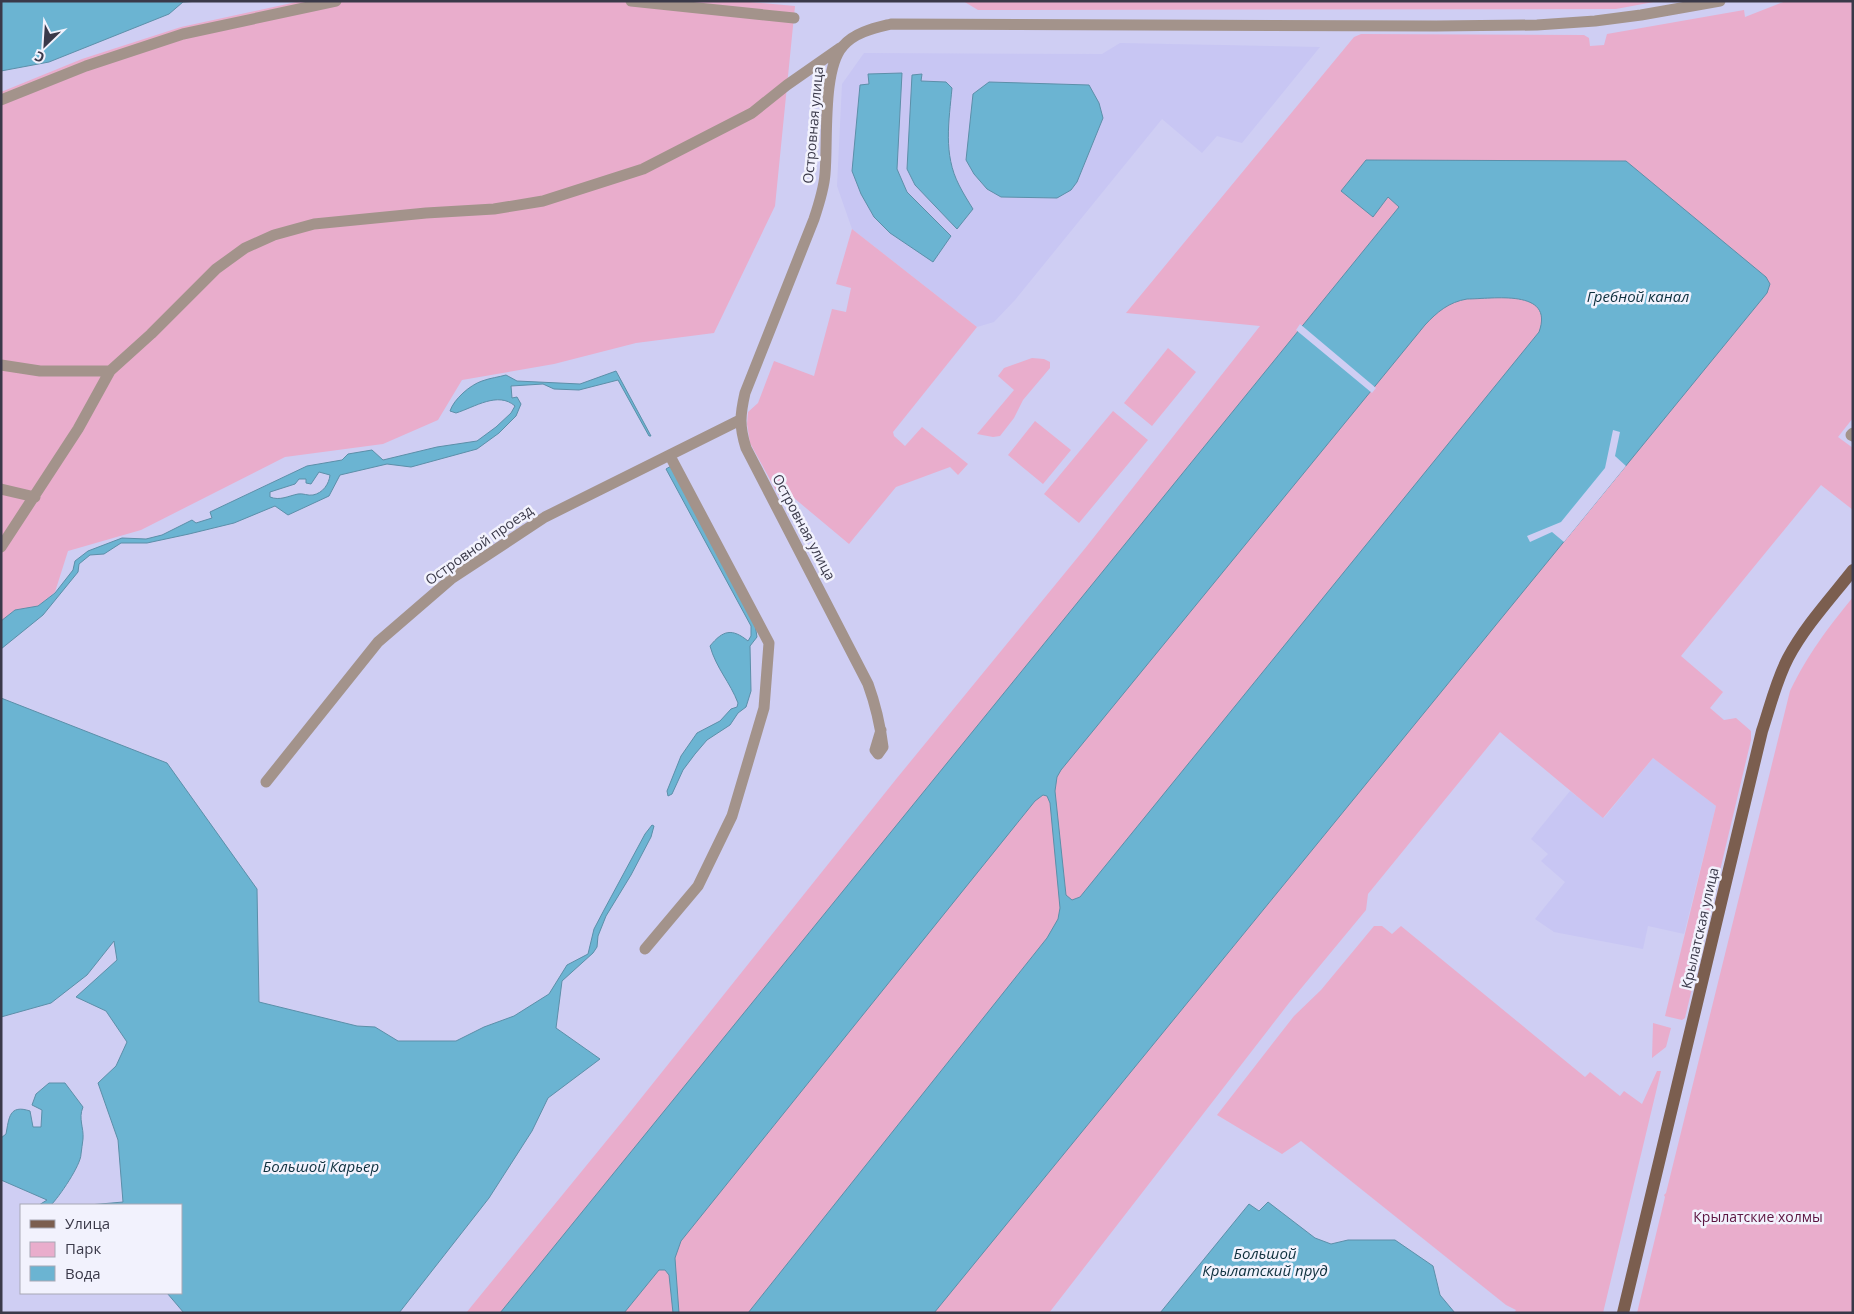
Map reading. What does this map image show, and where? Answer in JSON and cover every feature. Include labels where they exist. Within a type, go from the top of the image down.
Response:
[{"type":"main road","name":"Крылатская улица","points":[[1623,1313],[1762,731],[1788,658],[1814,620],[1853,570]]},
{"type":"street","points":[[1,100],[86,66],[183,34],[336,1]]},
{"type":"street","points":[[631,1],[794,18]]},
{"type":"street","points":[[1,547],[78,429],[110,371],[216,270],[246,248],[274,235],[314,224],[494,210],[543,202],[643,169],[752,113],[787,84],[861,33],[874,28],[891,24],[917,23],[1342,26],[1537,25],[1595,21],[1641,15],[1720,1]]},
{"type":"street","points":[[859,26],[874,28]]},
{"type":"street","name":"Островная улица","points":[[843,46],[834,62],[830,83],[825,175],[821,195],[814,219],[745,393],[740,420],[741,433],[746,448],[868,684],[878,714],[883,747]]},
{"type":"street","points":[[1,365],[40,371],[110,371]]},
{"type":"street","name":"Островной проезд","points":[[266,782],[378,642],[451,579],[545,518],[740,420]]},
{"type":"street","points":[[645,949],[698,886],[732,816],[764,708],[769,643],[670,456]]},
{"type":"street","points":[[1,489],[35,497]]},
{"type":"shaded area","points":[[1120,43],[1320,47],[1242,143],[1217,136],[1202,153],[1162,119],[1015,300],[994,322],[977,327],[852,229],[837,186],[842,84],[864,53],[1102,54]]},
{"type":"shaded area","points":[[1653,758],[1716,806],[1684,934],[1648,926],[1643,949],[1554,932],[1535,919],[1565,882],[1541,861],[1548,854],[1531,839],[1570,791],[1604,818]]},
{"type":"green space","points":[[301,1],[738,1],[795,6],[775,206],[714,333],[636,343],[554,364],[462,380],[438,420],[383,444],[285,457],[141,530],[68,551],[55,592],[38,606],[15,610],[1,621],[1,92],[82,59],[181,27]]},
{"type":"green space","points":[[963,1],[1659,1],[1616,9],[978,10]]},
{"type":"green space","name":"Гребной канал","points":[[1786,1],[1853,1],[1853,418],[1838,437],[1853,448],[1853,510],[1821,485],[1681,656],[1723,692],[1710,708],[1724,720],[1736,718],[1751,731],[1751,740],[1685,1018],[1682,1020],[1665,1016],[1716,806],[1653,758],[1603,818],[1500,732],[1368,894],[1366,910],[1289,1003],[1049,1313],[466,1313],[626,1117],[897,778],[1087,546],[1260,326],[1126,313],[1354,37],[1361,34],[1584,35],[1589,38],[1590,46],[1604,45],[1607,34],[1744,10],[1745,17]]},
{"type":"green space","points":[[852,229],[977,327],[893,432],[894,436],[905,446],[922,427],[968,464],[958,475],[950,467],[896,487],[849,544],[794,498],[784,505],[750,443],[747,424],[748,412],[758,403],[774,361],[814,376],[832,309],[846,312],[851,288],[836,284]]},
{"type":"green space","points":[[1168,348],[1196,372],[1152,426],[1124,403]]},
{"type":"green space","points":[[1032,358],[1044,359],[1050,362],[1050,368],[1023,400],[1014,418],[1000,436],[993,437],[977,434],[1014,390],[998,376],[1004,368]]},
{"type":"green space","points":[[1113,411],[1148,440],[1079,523],[1044,494]]},
{"type":"green space","points":[[1035,421],[1071,450],[1043,484],[1008,455]]},
{"type":"green space","name":"Крылатские холмы","points":[[1853,597],[1853,1313],[1637,1313],[1664,1195],[1790,691],[1818,642]]},
{"type":"green space","points":[[1374,926],[1382,926],[1392,934],[1401,926],[1585,1077],[1590,1072],[1620,1096],[1624,1091],[1642,1104],[1657,1071],[1661,1071],[1603,1313],[1514,1313],[1516,1310],[1506,1305],[1301,1141],[1282,1154],[1217,1115],[1294,1016],[1321,990]]},
{"type":"green space","points":[[1653,1023],[1671,1028],[1666,1047],[1652,1058]]},
{"type":"water","points":[[1,1],[201,1],[183,2],[169,14],[49,62],[1,71]]},
{"type":"water","points":[[902,73],[897,169],[907,192],[951,236],[933,262],[890,233],[874,217],[861,194],[852,171],[860,85],[869,84],[868,74]]},
{"type":"water","points":[[922,74],[921,81],[946,82],[952,88],[948,137],[951,161],[959,185],[973,209],[957,229],[915,185],[907,169],[912,75]]},
{"type":"water","points":[[989,82],[1089,85],[1099,103],[1103,118],[1077,182],[1071,190],[1057,198],[1001,197],[987,189],[974,174],[966,160],[973,94]]},
{"type":"water","name":"Гребной канал","points":[[1366,160],[1626,161],[1766,277],[1770,284],[1767,293],[934,1313],[748,1313],[1047,938],[1058,919],[1060,908],[1050,803],[1047,796],[1043,795],[1035,801],[681,1241],[675,1258],[679,1313],[673,1313],[669,1275],[665,1270],[659,1270],[624,1313],[500,1313],[1399,207],[1388,197],[1373,217],[1341,191]],"holes":[[[1505,298],[1530,302],[1538,308],[1542,318],[1539,332],[1080,897],[1072,900],[1066,895],[1055,791],[1057,777],[1061,770],[1425,325],[1449,305],[1467,299]]]},
{"type":"water","points":[[616,371],[651,436],[649,436],[618,380],[579,390],[554,389],[543,384],[511,386],[512,398],[517,397],[521,404],[516,416],[499,433],[477,449],[411,467],[387,464],[340,475],[329,496],[288,515],[275,506],[234,523],[147,543],[121,543],[104,554],[90,555],[79,564],[78,572],[43,615],[1,649],[1,621],[15,610],[38,606],[55,593],[73,570],[75,561],[88,551],[122,538],[146,539],[162,535],[192,520],[196,523],[212,518],[210,512],[307,466],[342,460],[348,454],[372,450],[383,460],[437,447],[477,441],[496,427],[511,413],[515,406],[501,400],[494,400],[456,413],[450,411],[463,393],[485,380],[506,375],[517,381],[580,384]],"holes":[[[319,472],[330,475],[325,488],[317,494],[298,494],[281,498],[270,497],[270,492],[295,484],[299,479],[306,479],[306,483],[311,484]]]},
{"type":"water","points":[[671,466],[755,624],[757,637],[750,646],[751,691],[746,707],[738,713],[730,725],[707,740],[683,770],[672,794],[668,796],[667,791],[681,756],[697,733],[720,721],[731,709],[737,707],[738,703],[735,695],[710,646],[719,637],[728,633],[737,634],[748,641],[751,636],[751,626],[666,469]]},
{"type":"water","name":"Большой Карьер","points":[[1,698],[167,763],[257,889],[259,1002],[357,1026],[375,1027],[398,1041],[456,1041],[484,1027],[514,1016],[549,994],[567,965],[588,954],[594,929],[645,834],[652,825],[654,826],[651,837],[631,875],[606,916],[598,936],[597,947],[593,953],[562,981],[556,1028],[600,1059],[548,1098],[532,1131],[489,1198],[399,1313],[184,1313],[168,1294],[182,1294],[182,1204],[100,1204],[123,1202],[118,1140],[98,1083],[116,1066],[127,1042],[106,1011],[76,997],[117,960],[114,941],[87,975],[51,1003],[1,1017]]},
{"type":"water","points":[[49,1083],[65,1083],[83,1107],[81,1115],[83,1139],[80,1159],[74,1173],[52,1204],[41,1204],[47,1200],[1,1180],[1,1138],[6,1134],[11,1114],[18,1109],[30,1111],[33,1127],[41,1127],[42,1110],[32,1105],[36,1094]]},
{"type":"water","name":"Большой Крылатский пруд","points":[[1268,1202],[1315,1238],[1331,1244],[1348,1240],[1395,1240],[1433,1266],[1440,1295],[1455,1313],[1160,1313],[1249,1204],[1259,1211]]},
{"type":"pier","points":[[1300,324],[1376,388],[1372,393],[1296,330]]},
{"type":"pier","points":[[1613,430],[1620,432],[1615,456],[1626,466],[1564,542],[1552,532],[1530,542],[1527,536],[1561,522],[1605,468]]}]
